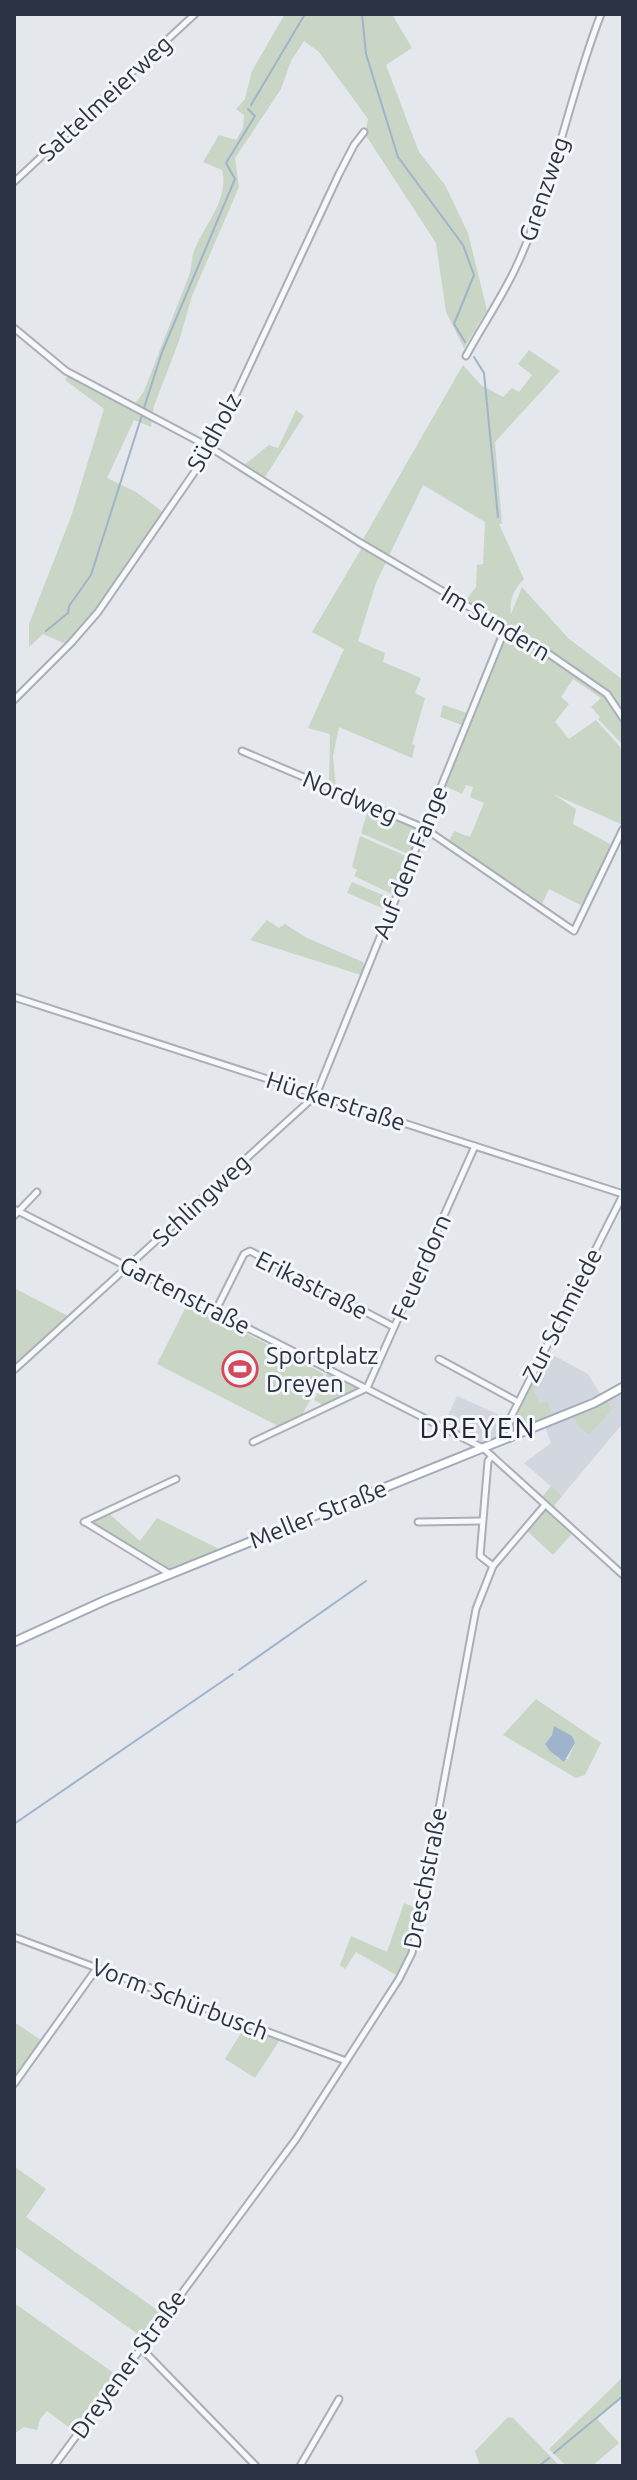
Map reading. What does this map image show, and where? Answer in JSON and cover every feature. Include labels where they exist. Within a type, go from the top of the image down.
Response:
[{"type":"main road","name":"Meller Straße","points":[[14,1642],[170,1574],[594,1403],[623,1387]]},
{"type":"street","name":"Sattelmeierweg","points":[[14,182],[195,14]]},
{"type":"street","name":"Grenzweg","points":[[466,356],[517,265],[556,160],[601,14]]},
{"type":"street","name":"Südholz","points":[[14,700],[98,612],[211,448],[339,174],[364,132]]},
{"type":"street","name":"Im Sundern","points":[[14,328],[66,371],[211,448],[358,541],[549,654],[607,694],[623,718]]},
{"type":"street","name":"Auf dem Fange","points":[[316,1095],[505,629]]},
{"type":"street","name":"Nordweg","points":[[242,751],[424,828],[574,931],[623,829]]},
{"type":"street","name":"Hückerstraße","points":[[14,997],[623,1194]]},
{"type":"street","name":"Schlingweg","points":[[14,1370],[316,1095]]},
{"type":"street","name":"Feuerdorn","points":[[367,1388],[475,1146]]},
{"type":"street","points":[[16,1212],[37,1192]]},
{"type":"street","name":"Zur Schmiede","points":[[511,1437],[510,1421],[518,1402],[623,1194]]},
{"type":"street","name":"Gartenstraße","points":[[16,1212],[129,1266],[483,1448]]},
{"type":"street","name":"Erikastraße","points":[[216,1310],[244,1254],[250,1251],[394,1327]]},
{"type":"street","points":[[439,1359],[518,1402]]},
{"type":"street","points":[[253,1442],[367,1388]]},
{"type":"street","points":[[483,1448],[623,1575]]},
{"type":"street","points":[[492,1456],[488,1461],[480,1556],[493,1566]]},
{"type":"street","points":[[170,1574],[84,1522],[176,1479]]},
{"type":"street","name":"Dreschstraße","points":[[203,2261],[296,2139],[412,1953],[476,1609],[493,1566],[545,1505]]},
{"type":"street","points":[[418,1522],[482,1521]]},
{"type":"street","name":"Vorm Schürbusch","points":[[14,1937],[346,2061]]},
{"type":"street","points":[[14,2084],[97,1968]]},
{"type":"street","name":"Dreyener Straße","points":[[54,2466],[203,2261]]},
{"type":"street","points":[[140,2347],[256,2466]]},
{"type":"street","points":[[300,2466],[339,2399]]},
{"type":"shaded area","points":[[549,1353],[588,1374],[600,1394],[553,1415],[547,1401],[540,1403],[534,1391],[536,1386],[532,1383]]},
{"type":"shaded area","points":[[623,1393],[623,1423],[562,1496],[524,1463],[551,1443],[545,1426],[572,1416],[578,1426],[613,1408],[606,1400]]},
{"type":"shaded area","points":[[457,1396],[506,1418],[495,1439],[477,1447],[442,1428]]},
{"type":"green space","points":[[285,14],[392,14],[412,48],[386,65],[419,152],[445,185],[468,233],[487,310],[464,348],[446,312],[436,243],[365,134],[368,119],[319,52],[304,41],[291,61],[281,89],[235,158],[239,187],[192,296],[179,341],[154,406],[151,427],[134,420],[107,478],[136,492],[163,512],[87,621],[66,644],[43,634],[29,647],[29,624],[72,514],[104,409],[65,380],[70,373],[134,405],[144,391],[190,273],[193,254],[222,192],[222,170],[203,162],[219,135],[236,140],[243,128],[244,115],[236,109],[245,99],[252,71]]},
{"type":"green space","points":[[529,350],[560,371],[495,442],[502,524],[499,524],[524,579],[513,595],[511,614],[522,587],[568,638],[623,680],[623,745],[591,707],[601,698],[573,679],[561,697],[569,704],[555,722],[569,739],[596,720],[623,750],[623,825],[553,794],[576,809],[573,824],[614,846],[584,907],[549,889],[541,906],[448,843],[454,831],[470,837],[484,803],[470,797],[473,787],[466,785],[462,794],[443,785],[474,716],[467,714],[462,725],[440,717],[443,705],[467,713],[499,630],[496,621],[464,603],[476,587],[477,565],[483,564],[485,522],[423,485],[376,583],[358,641],[385,653],[383,662],[421,678],[415,693],[425,698],[412,744],[415,745],[412,758],[339,727],[333,756],[336,790],[329,787],[330,734],[308,728],[344,649],[312,632],[363,546],[377,550],[362,541],[463,365],[481,385],[503,397],[512,388],[519,392],[532,375],[518,364]]},
{"type":"green space","points":[[296,410],[304,416],[265,477],[244,465],[269,445],[278,448]]},
{"type":"green space","points":[[369,807],[417,828],[419,832],[411,852],[408,854],[361,833]]},
{"type":"green space","points":[[360,836],[406,856],[408,860],[394,895],[354,876],[357,870],[352,867]]},
{"type":"green space","points":[[352,882],[392,899],[387,910],[347,893]]},
{"type":"green space","points":[[267,920],[279,928],[285,924],[307,938],[363,962],[361,975],[250,940]]},
{"type":"green space","points":[[14,1288],[68,1316],[14,1365]]},
{"type":"green space","name":"Sportplatz Dreyen","points":[[188,1303],[324,1374],[301,1417],[280,1427],[157,1364]]},
{"type":"green space","points":[[328,1371],[359,1388],[323,1405],[314,1400]]},
{"type":"green space","points":[[532,1383],[537,1386],[534,1391],[540,1403],[547,1401],[553,1415],[520,1429],[515,1428],[512,1423]]},
{"type":"green space","points":[[606,1400],[613,1408],[589,1435],[572,1416]]},
{"type":"green space","points":[[551,1486],[562,1496],[554,1506],[577,1528],[553,1555],[526,1530],[551,1505],[542,1497]]},
{"type":"green space","points":[[107,1512],[140,1541],[157,1518],[223,1551],[168,1571],[88,1522]]},
{"type":"green space","points":[[536,1699],[601,1743],[585,1775],[576,1778],[503,1735]],"holes":[[[554,1727],[575,1743],[568,1759],[559,1759],[545,1744]]]},
{"type":"green space","points":[[404,1903],[419,1909],[409,1953],[396,1975],[356,1952],[345,1969],[340,1965],[351,1936],[387,1952]]},
{"type":"green space","points":[[14,2022],[41,2040],[14,2077]]},
{"type":"green space","points":[[246,2025],[281,2038],[255,2078],[225,2059]]},
{"type":"green space","points":[[15,2167],[46,2189],[26,2217],[160,2312],[142,2337],[14,2246]]},
{"type":"green space","points":[[14,2303],[115,2374],[74,2431],[47,2411],[40,2419],[37,2430],[24,2427],[14,2434]]},
{"type":"green space","points":[[623,2377],[623,2397],[597,2419],[619,2443],[592,2466],[566,2466],[549,2449]]},
{"type":"green space","points":[[508,2417],[513,2418],[560,2466],[480,2466],[475,2451]]},
{"type":"water","points":[[554,1726],[572,1736],[575,1743],[564,1762],[545,1744]]},
{"type":"waterway","points":[[251,105],[305,14]]},
{"type":"waterway","points":[[362,14],[366,54],[398,157],[463,245],[474,275],[454,324],[465,342]]},
{"type":"waterway","points":[[144,408],[162,352],[235,179],[226,163],[255,116],[248,109]]},
{"type":"waterway","points":[[474,357],[484,373],[498,517]]},
{"type":"waterway","points":[[46,631],[68,613],[69,606],[91,575],[142,415]]},
{"type":"waterway","points":[[239,1670],[366,1581]]},
{"type":"waterway","points":[[14,1824],[233,1674]]},
{"type":"waterway","points":[[554,2453],[623,2396]]},
{"type":"waterway","points":[[539,2466],[549,2458]]},
{"type":"place","name":"Sportplatz Dreyen","points":[[240,1369]]},
{"type":"district","name":"DREYEN","points":[[478,1427]]}]
